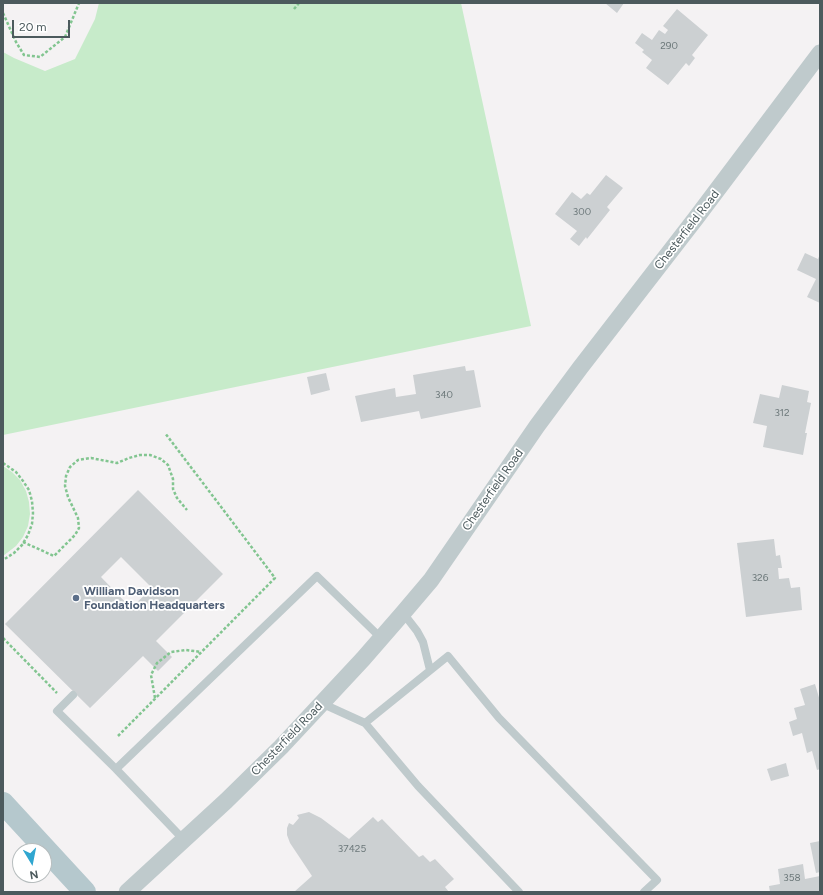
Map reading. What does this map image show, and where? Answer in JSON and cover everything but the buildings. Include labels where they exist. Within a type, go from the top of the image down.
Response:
[{"type":"main road","points":[[3,802],[85,892]]},
{"type":"street","name":"Chesterfield Road","points":[[127,892],[184,840],[281,747],[381,638],[431,580],[545,414],[820,54]]},
{"type":"lane","points":[[116,769],[317,576],[381,638]]},
{"type":"lane","points":[[403,613],[414,626],[423,642],[430,670]]},
{"type":"lane","points":[[364,723],[448,656],[499,718],[657,880],[644,892]]},
{"type":"lane","points":[[73,695],[57,711],[116,769],[184,840]]},
{"type":"lane","points":[[321,703],[364,723],[418,786],[519,892]]},
{"type":"path","points":[[3,13],[16,42],[24,55],[40,57],[64,37],[79,3]]},
{"type":"path","points":[[294,9],[299,3]]},
{"type":"path","points":[[118,736],[275,578],[165,433]]},
{"type":"path","points":[[23,542],[54,556],[75,535],[79,528],[78,518],[68,497],[65,486],[66,476],[70,467],[78,460],[91,458],[117,463],[140,455],[150,455],[161,459],[168,465],[173,479],[173,490],[177,498],[188,510]]},
{"type":"path","points":[[3,463],[16,472],[23,480],[29,490],[33,513],[32,524],[28,535],[14,553],[3,560]]},
{"type":"path","points":[[3,638],[66,702]]},
{"type":"path","points":[[155,698],[151,675],[157,664],[171,652],[186,650],[201,652]]},
{"type":"green space","points":[[99,3],[461,3],[531,326],[3,435],[3,52],[45,71],[75,59],[95,19]]},
{"type":"green space","points":[[3,466],[20,480],[26,491],[30,514],[28,526],[23,537],[16,546],[3,556]]},
{"type":"place","name":"William Davidson Foundation Headquarters","points":[[76,598]]}]
